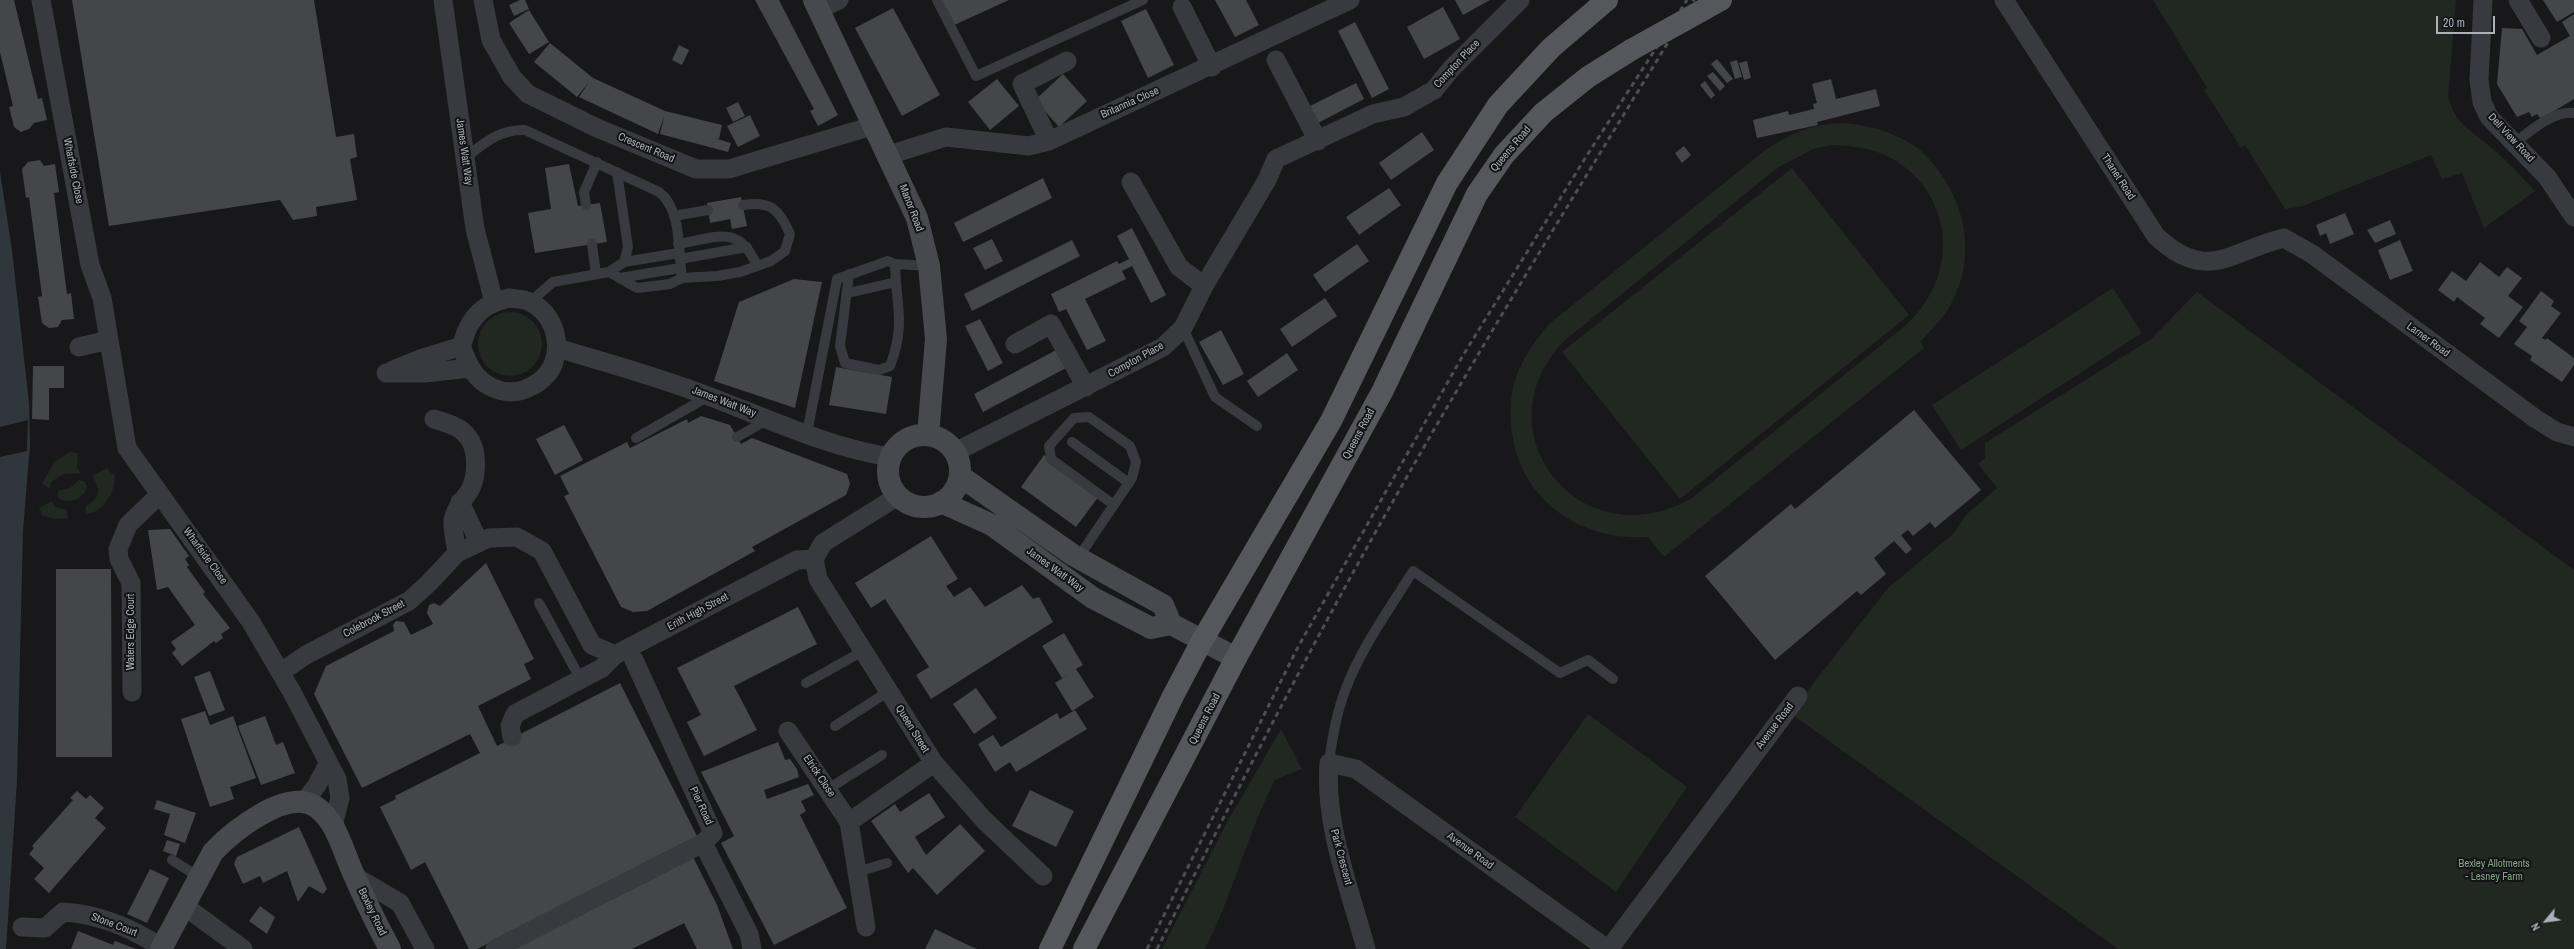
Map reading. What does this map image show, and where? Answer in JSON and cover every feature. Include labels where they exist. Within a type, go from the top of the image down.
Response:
[{"type":"main road","points":[[1050,949],[1202,639],[1331,421],[1447,183],[1498,105],[1551,48],[1607,0]]},
{"type":"main road","name":"Queens Road","points":[[1084,949],[1236,658],[1382,392],[1477,194],[1504,155],[1543,113],[1588,77],[1631,50],[1721,0]]},
{"type":"street","name":"Wharfside Close","points":[[41,0],[90,265],[102,298],[127,448],[159,495],[189,533],[251,622],[281,672],[337,779],[340,798],[333,826]]},
{"type":"street","name":"James Watt Way","points":[[443,0],[474,229],[494,302]]},
{"type":"street","name":"Crescent Road","points":[[483,0],[491,40],[512,77],[528,94],[597,128],[696,169],[729,169],[872,126]]},
{"type":"street","points":[[817,4],[839,0]]},
{"type":"street","name":"Britannia Close","points":[[889,155],[946,137],[1029,146],[1049,141],[1075,127],[1212,67],[1350,0]]},
{"type":"street","name":"Compton Place","points":[[955,452],[1163,347],[1183,328],[1204,286],[1267,180],[1276,159],[1318,141],[1373,114],[1404,107],[1434,90],[1451,69],[1520,0]]},
{"type":"street","name":"Thanet Road","points":[[2004,0],[2156,236],[2168,247],[2200,262],[2218,262],[2284,238]]},
{"type":"street","name":"Dell View Road","points":[[2483,0],[2479,89],[2489,117],[2547,177],[2574,217]]},
{"type":"street","points":[[2518,0],[2541,38]]},
{"type":"street","name":"Manor Road","points":[[817,4],[872,126],[889,155],[917,218],[929,266],[936,339],[928,435]]},
{"type":"street","points":[[1182,7],[1212,67]]},
{"type":"street","points":[[1276,60],[1318,141]]},
{"type":"street","points":[[1049,141],[1022,84],[1067,61]]},
{"type":"street","points":[[1131,182],[1179,267],[1204,286]]},
{"type":"street","name":"Larner Road","points":[[2284,238],[2312,254],[2536,419],[2557,432],[2574,438]]},
{"type":"street","points":[[509,298],[530,302],[540,308],[551,322],[557,337],[557,348],[554,364],[540,382],[526,390],[501,391],[486,385],[470,368],[462,346],[471,321],[482,308],[494,302],[509,298]]},
{"type":"street","points":[[1015,344],[1051,324],[1086,387]]},
{"type":"street","points":[[79,347],[109,340]]},
{"type":"street","points":[[462,346],[420,358],[386,373],[425,373],[470,368]]},
{"type":"street","name":"James Watt Way","points":[[557,348],[662,379],[806,433],[868,454],[890,457]]},
{"type":"street","points":[[434,419],[453,425],[469,438],[473,450],[475,472],[471,487],[460,502],[453,520],[457,553]]},
{"type":"street","points":[[919,435],[928,435],[936,436],[947,442],[955,452],[960,464],[960,476],[957,488],[941,502],[932,507],[921,507],[909,504],[898,496],[890,485],[887,469],[890,457],[902,443],[919,435]]},
{"type":"street","name":"James Watt Way","points":[[941,502],[992,525],[1093,598],[1151,628],[1171,624],[1163,605],[1078,558],[960,476]]},
{"type":"street","name":"Waters Edge Court","points":[[132,692],[131,583],[119,559],[118,549],[128,525],[159,495]]},
{"type":"street","points":[[814,559],[823,543],[898,496]]},
{"type":"street","points":[[460,502],[479,542]]},
{"type":"street","name":"Colebrook Street","points":[[281,672],[306,655],[409,601],[428,584],[457,553],[490,538],[517,537],[542,551],[592,644],[615,655]]},
{"type":"street","name":"Queen Street","points":[[814,559],[818,579],[934,763],[984,820],[1043,876]]},
{"type":"street","name":"Erith High Street","points":[[512,738],[510,726],[514,714],[580,678],[602,668],[615,655],[797,560],[814,559]]},
{"type":"street","points":[[1171,624],[1236,658]]},
{"type":"street","name":"Pier Road","points":[[634,660],[713,832],[703,844],[749,934],[752,949]]},
{"type":"street","name":"Avenue Road","points":[[1329,763],[1356,769],[1608,949],[1798,696]]},
{"type":"street","name":"Elrick Close","points":[[788,731],[849,822],[866,927]]},
{"type":"street","points":[[849,822],[934,763]]},
{"type":"street","name":"Park Crescent","points":[[1329,763],[1327,781],[1330,813],[1366,949]]},
{"type":"street","points":[[305,801],[317,785],[328,764]]},
{"type":"street","points":[[161,948],[213,852],[242,826],[273,809],[295,802],[305,801],[324,814],[333,826]]},
{"type":"street","name":"Bexley Road","points":[[333,826],[354,876],[390,949]]},
{"type":"street","points":[[495,949],[703,844]]},
{"type":"street","name":"Bexley Road","points":[[354,876],[400,903],[426,949]]},
{"type":"street","points":[[183,905],[243,949]]},
{"type":"street","name":"Stone Court","points":[[22,927],[45,928],[63,912],[80,913],[104,919],[147,938],[161,948]]},
{"type":"lane","points":[[937,0],[976,76],[1143,0]]},
{"type":"lane","points":[[2515,143],[2552,118],[2567,113],[2574,113]]},
{"type":"lane","points":[[465,158],[498,134],[525,130],[598,162],[659,192],[670,203],[674,216],[680,260],[670,284],[637,288],[609,272]]},
{"type":"lane","points":[[586,205],[584,192],[598,162]]},
{"type":"lane","points":[[617,172],[628,247],[624,262]]},
{"type":"lane","points":[[680,260],[717,276],[758,266],[771,261],[784,251],[790,234],[783,218],[774,208],[763,204],[743,205]]},
{"type":"lane","points":[[674,216],[708,210]]},
{"type":"lane","points":[[530,302],[553,282],[609,272],[624,262],[680,260],[728,236],[743,242],[758,266]]},
{"type":"lane","points":[[592,244],[596,274]]},
{"type":"lane","points":[[620,278],[680,260],[747,247]]},
{"type":"lane","points":[[806,433],[837,279],[888,261],[895,264],[929,266]]},
{"type":"lane","points":[[850,274],[840,346],[845,363],[879,370],[890,366],[896,350],[901,320],[895,264]]},
{"type":"lane","points":[[848,293],[896,282]]},
{"type":"lane","points":[[1183,328],[1214,397],[1257,426]]},
{"type":"lane","points":[[636,438],[709,396]]},
{"type":"lane","points":[[1078,558],[1129,484],[1136,462],[1130,446],[1088,417],[1074,418],[1049,446],[1051,459],[1114,505]]},
{"type":"lane","points":[[737,437],[769,419]]},
{"type":"lane","points":[[1072,442],[1129,484]]},
{"type":"lane","points":[[1329,763],[1333,733],[1345,691],[1363,652],[1413,571],[1560,672],[1588,660],[1613,679]]},
{"type":"lane","points":[[539,603],[580,678]]},
{"type":"lane","points":[[806,683],[863,651]]},
{"type":"lane","points":[[835,726],[889,692]]},
{"type":"lane","points":[[828,789],[882,755]]},
{"type":"lane","points":[[172,860],[199,877]]},
{"type":"lane","points":[[857,872],[887,863]]},
{"type":"green space","points":[[2153,0],[2456,0],[2448,97],[2451,106],[2459,120],[2500,156],[2535,191],[2484,228],[2462,173],[2442,179],[2431,155],[2303,206],[2285,209],[2245,145],[2241,148],[2204,90],[2207,88]]},
{"type":"green space","points":[[1842,123],[1870,127],[1888,132],[1917,147],[1939,171],[1949,186],[1956,201],[1965,235],[1964,269],[1959,286],[1946,313],[1920,342],[1924,348],[1664,557],[1648,537],[1622,537],[1598,532],[1575,522],[1555,509],[1538,492],[1524,472],[1515,449],[1511,423],[1511,399],[1513,386],[1523,361],[1535,342],[1549,324],[1764,151],[1791,135],[1820,125]],"holes":[[[1832,145],[1870,150],[1891,158],[1912,174],[1928,193],[1938,214],[1943,237],[1942,261],[1935,284],[1923,306],[1906,325],[1692,498],[1651,513],[1613,513],[1580,500],[1554,477],[1537,447],[1532,412],[1540,376],[1564,341],[1777,168],[1813,149]]]},
{"type":"green space","points":[[1792,168],[1909,315],[1680,499],[1562,352]]},
{"type":"green space","points":[[2113,288],[2142,333],[1961,450],[1932,405]]},
{"type":"green space","name":"Bexley Allotments - Lesney Farm","points":[[2197,292],[2574,570],[2574,949],[2118,949],[1790,713],[1888,588],[1954,533],[1966,515],[1997,488],[1978,464],[1985,458],[1985,443],[2151,339]]},
{"type":"green space","points":[[504,312],[516,312],[533,321],[540,332],[542,344],[540,356],[533,367],[516,376],[504,376],[492,371],[483,362],[478,350],[478,338],[483,326],[492,317]]},
{"type":"green space","points":[[70,452],[78,453],[77,468],[81,473],[64,474],[51,482],[50,489],[42,484],[54,462]]},
{"type":"green space","points":[[107,468],[112,474],[114,473],[115,479],[112,492],[99,509],[88,514],[85,511],[86,506],[97,497],[98,493],[97,485],[92,476]]},
{"type":"green space","points":[[79,480],[84,481],[87,486],[86,491],[80,497],[71,501],[58,498],[58,491],[70,488]]},
{"type":"green space","points":[[52,501],[55,507],[67,510],[68,518],[55,519],[43,516],[39,508]]},
{"type":"green space","points":[[1588,714],[1687,787],[1616,892],[1515,817]]},
{"type":"green space","points":[[1281,729],[1302,769],[1275,780],[1256,822],[1224,907],[1205,949],[1162,949],[1226,824]]},
{"type":"shaded area","points":[[0,172],[12,250],[29,403],[30,444],[23,531],[17,780],[6,949],[0,949]]},
{"type":"pier","points":[[28,420],[27,451],[0,457],[0,427]]},
{"type":"building","points":[[0,0],[14,0],[38,99],[42,98],[47,120],[34,123],[29,129],[21,132],[14,127],[9,107],[13,106],[0,52]]},
{"type":"building","points":[[72,0],[314,0],[336,137],[354,134],[357,157],[350,159],[357,200],[316,207],[317,216],[293,220],[280,200],[109,226]]},
{"type":"building","points":[[520,0],[525,0],[529,9],[514,16],[509,5]]},
{"type":"building","points":[[755,0],[779,0],[838,115],[818,126],[810,111],[814,109]]},
{"type":"building","points":[[941,0],[1009,0],[952,26]]},
{"type":"building","points":[[1215,0],[1246,0],[1259,25],[1235,37]]},
{"type":"building","points":[[1455,0],[1490,0],[1463,15]]},
{"type":"building","points":[[2543,0],[2574,0],[2574,12],[2557,22]]},
{"type":"building","points":[[1443,7],[1460,39],[1424,59],[1407,27]]},
{"type":"building","points":[[893,8],[940,95],[902,116],[855,28]]},
{"type":"building","points":[[1146,9],[1174,65],[1148,78],[1121,21]]},
{"type":"building","points":[[529,10],[549,42],[529,54],[509,23]]},
{"type":"building","points":[[2574,14],[2574,99],[2541,119],[2537,114],[2532,117],[2529,112],[2517,117],[2497,84],[2502,28],[2522,29],[2537,55],[2570,36],[2562,22]]},
{"type":"building","points":[[1355,22],[1389,89],[1372,98],[1338,31]]},
{"type":"building","points":[[550,43],[593,78],[665,111],[722,125],[719,139],[714,138],[731,143],[728,152],[660,134],[664,117],[658,134],[579,97],[589,82],[577,97],[534,62]]},
{"type":"building","points":[[679,45],[689,50],[682,65],[672,60]]},
{"type":"building","points":[[1717,59],[1733,79],[1727,83],[1711,64]]},
{"type":"building","points":[[1737,60],[1742,77],[1735,79],[1730,62]]},
{"type":"building","points":[[1747,61],[1751,78],[1744,80],[1739,63]]},
{"type":"building","points":[[1713,72],[1725,86],[1720,91],[1707,76]]},
{"type":"building","points":[[1063,74],[1087,101],[1059,127],[1035,100]]},
{"type":"building","points":[[997,79],[1019,106],[990,130],[968,102]]},
{"type":"building","points":[[1831,79],[1836,99],[1876,89],[1880,106],[1817,122],[1818,125],[1757,138],[1753,120],[1788,111],[1789,115],[1814,109],[1813,104],[1817,103],[1812,84]]},
{"type":"building","points":[[1705,81],[1715,95],[1711,99],[1700,85]]},
{"type":"building","points":[[1356,83],[1364,99],[1318,123],[1310,106]]},
{"type":"building","points":[[738,102],[745,116],[733,122],[726,108]]},
{"type":"building","points":[[750,115],[760,136],[738,147],[727,126]]},
{"type":"building","points":[[1422,132],[1434,150],[1391,180],[1379,163]]},
{"type":"building","points":[[1684,146],[1691,155],[1682,163],[1675,153]]},
{"type":"building","points":[[40,160],[44,166],[55,164],[59,192],[54,193],[67,294],[71,293],[74,319],[62,320],[58,327],[49,328],[42,323],[38,297],[42,296],[29,197],[26,198],[22,169],[28,162]]},
{"type":"building","points":[[569,164],[578,206],[600,203],[607,242],[535,253],[528,213],[551,209],[545,168]]},
{"type":"building","points":[[1043,178],[1052,198],[963,242],[954,223]]},
{"type":"building","points":[[1389,188],[1401,205],[1359,235],[1346,217]]},
{"type":"building","points":[[741,197],[747,226],[732,229],[730,219],[710,223],[707,203]]},
{"type":"building","points":[[2345,213],[2354,234],[2330,244],[2326,233],[2320,236],[2316,225]]},
{"type":"building","points":[[2390,220],[2396,234],[2375,243],[2367,230]]},
{"type":"building","points":[[1132,228],[1166,295],[1151,303],[1132,266],[1122,271],[1126,279],[1085,299],[1106,341],[1087,350],[1066,309],[1059,312],[1051,294],[1117,261],[1119,264],[1129,259],[1117,236]]},
{"type":"building","points":[[992,239],[1003,261],[985,270],[973,248]]},
{"type":"building","points":[[1072,240],[1080,256],[972,311],[964,294]]},
{"type":"building","points":[[2400,240],[2413,271],[2390,280],[2378,250]]},
{"type":"building","points":[[1357,244],[1369,261],[1325,292],[1313,275]]},
{"type":"building","points":[[2480,262],[2499,277],[2507,267],[2522,278],[2508,296],[2523,307],[2499,338],[2480,324],[2485,318],[2457,297],[2454,302],[2438,290],[2452,271],[2466,281]]},
{"type":"building","points":[[794,279],[822,282],[795,408],[714,381],[739,302]]},
{"type":"building","points":[[2541,291],[2554,301],[2551,306],[2561,313],[2542,338],[2546,340],[2547,338],[2574,358],[2574,365],[2562,382],[2530,360],[2532,356],[2514,344],[2527,327],[2519,321]]},
{"type":"building","points":[[1325,298],[1337,316],[1292,347],[1280,329]]},
{"type":"building","points":[[980,319],[1003,363],[988,371],[965,326]]},
{"type":"building","points":[[1221,330],[1244,374],[1223,385],[1199,342]]},
{"type":"building","points":[[1058,349],[1068,367],[983,412],[974,394]]},
{"type":"building","points":[[1287,353],[1298,370],[1258,397],[1247,381]]},
{"type":"building","points":[[33,366],[64,366],[64,388],[49,388],[49,420],[32,419]]},
{"type":"building","points":[[836,367],[892,377],[886,414],[829,405]]},
{"type":"building","points":[[1914,410],[1981,490],[1935,528],[1930,522],[1913,536],[1908,530],[1901,535],[1912,549],[1906,554],[1894,541],[1874,558],[1886,574],[1861,595],[1857,591],[1775,660],[1705,576],[1791,504],[1795,509]]},
{"type":"building","points":[[701,416],[730,425],[741,444],[752,438],[847,474],[850,484],[846,495],[752,547],[755,551],[647,611],[633,612],[621,607],[564,496],[569,494],[560,476],[627,442],[630,448],[687,419],[688,423]]},
{"type":"building","points":[[564,425],[583,460],[555,475],[536,439]]},
{"type":"building","points":[[1044,455],[1099,496],[1076,527],[1021,487]]},
{"type":"building","points":[[170,529],[189,556],[185,559],[189,565],[187,567],[205,592],[203,594],[230,628],[221,634],[223,638],[216,643],[214,641],[182,666],[172,653],[176,649],[171,642],[195,625],[168,587],[157,590],[148,530]]},
{"type":"building","points":[[931,536],[958,579],[946,586],[954,597],[970,587],[985,607],[1022,585],[1033,599],[1039,597],[1053,622],[931,699],[916,675],[929,667],[885,599],[871,608],[855,583]]},
{"type":"building","points":[[486,563],[534,659],[524,664],[531,679],[478,706],[497,746],[620,683],[698,838],[477,949],[469,949],[425,862],[411,870],[380,807],[396,799],[395,796],[480,753],[470,734],[362,788],[314,694],[326,666],[394,631],[393,625],[396,621],[404,622],[411,635],[433,624],[427,613],[429,605],[434,603],[440,606]]},
{"type":"building","points":[[56,569],[111,569],[112,757],[56,757]]},
{"type":"building","points":[[798,607],[817,644],[734,686],[757,730],[704,756],[687,722],[701,715],[677,668]]},
{"type":"building","points":[[1064,633],[1083,665],[1076,669],[1094,697],[1072,711],[1055,683],[1069,674],[1062,678],[1042,646]]},
{"type":"building","points":[[210,671],[225,710],[209,716],[194,677]]},
{"type":"building","points":[[976,688],[997,718],[974,734],[953,704]]},
{"type":"building","points":[[1075,710],[1087,729],[1016,772],[1010,762],[995,772],[978,744],[993,735],[1001,747],[1057,713],[1060,719]]},
{"type":"building","points":[[205,711],[210,725],[233,716],[256,778],[230,787],[234,799],[210,807],[181,719]]},
{"type":"building","points":[[265,716],[276,745],[283,742],[295,773],[261,785],[238,726]]},
{"type":"building","points":[[778,742],[785,760],[790,759],[797,769],[799,777],[764,790],[767,799],[808,784],[814,795],[801,801],[806,811],[800,815],[847,908],[774,945],[721,843],[734,836],[701,772]]},
{"type":"building","points":[[1030,790],[1074,811],[1056,847],[1012,826]]},
{"type":"building","points":[[77,791],[86,799],[90,795],[104,808],[95,818],[106,828],[49,893],[34,879],[44,868],[29,854],[34,848],[32,846],[73,800],[70,798]]},
{"type":"building","points":[[929,793],[945,817],[915,837],[926,855],[960,824],[985,851],[937,895],[913,868],[908,873],[871,821],[895,804],[900,812]]},
{"type":"building","points":[[157,800],[196,813],[185,843],[164,835],[170,814],[154,809]]},
{"type":"building","points":[[299,827],[327,889],[323,894],[309,886],[298,902],[287,871],[263,883],[260,876],[243,884],[234,864],[237,857]]},
{"type":"building","points":[[167,840],[180,844],[176,856],[163,851]]},
{"type":"building","points":[[693,857],[717,905],[733,949],[697,949],[684,923],[632,949],[512,949]]},
{"type":"building","points":[[150,869],[169,878],[147,923],[127,914]]},
{"type":"building","points":[[260,906],[275,917],[267,934],[249,921]]},
{"type":"building","points":[[935,929],[970,946],[977,949],[925,949]]},
{"type":"building","points":[[78,931],[113,945],[115,941],[136,949],[71,949]]},
{"type":"railway","points":[[1147,949],[1298,647],[1462,357],[1584,160],[1687,0]]},
{"type":"railway","points":[[1157,949],[1245,775],[1368,545],[1508,304],[1694,0]]}]
